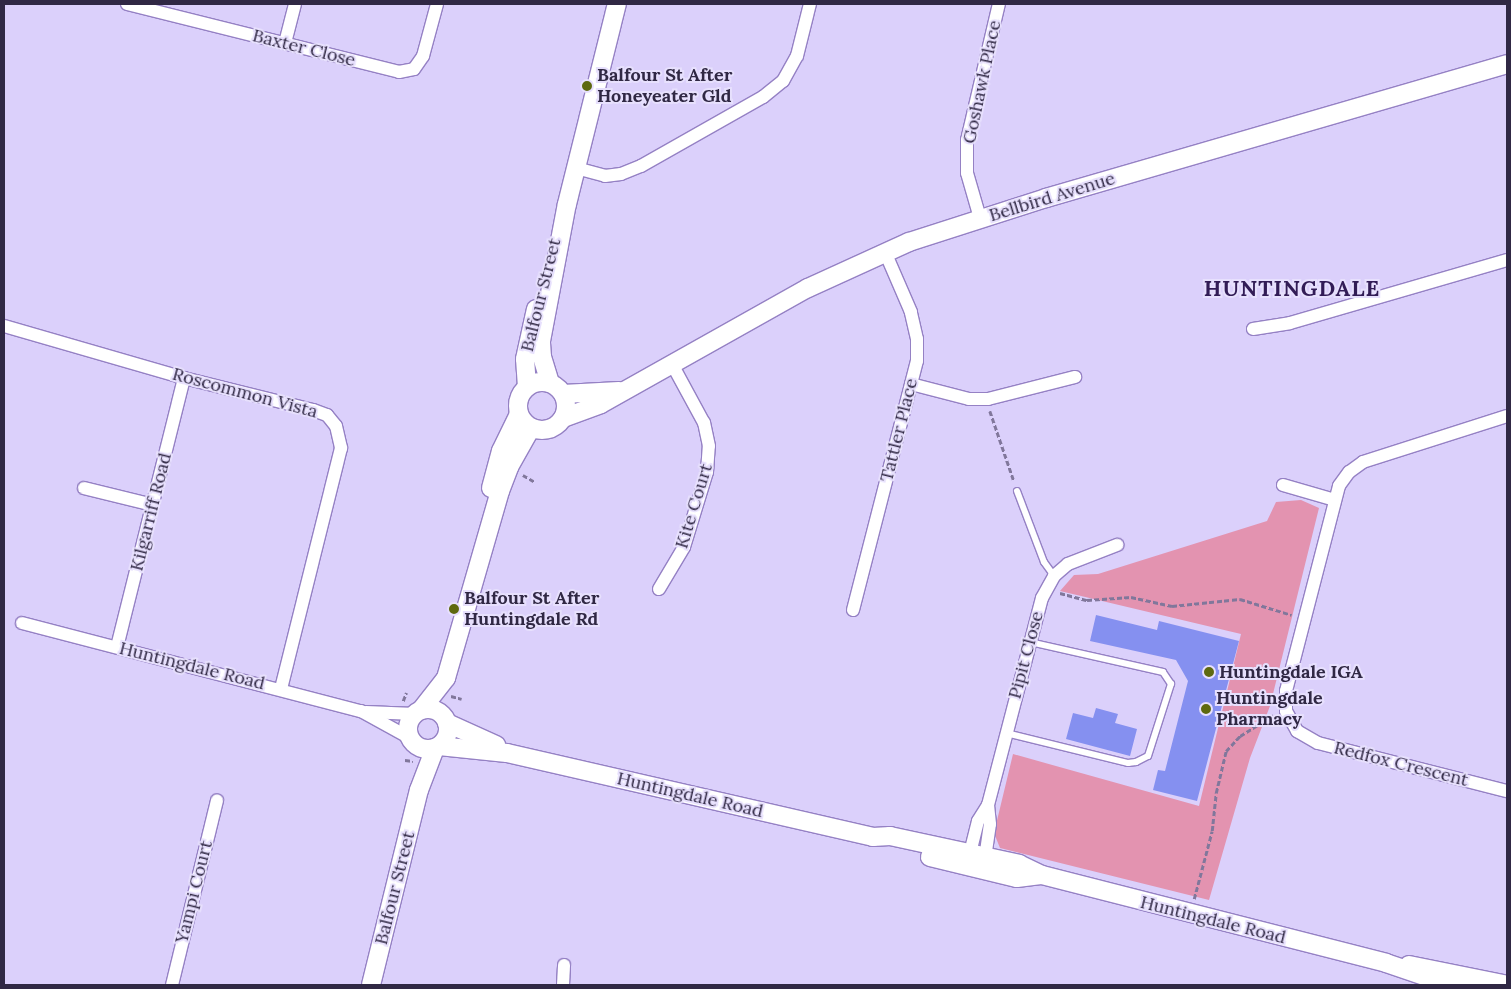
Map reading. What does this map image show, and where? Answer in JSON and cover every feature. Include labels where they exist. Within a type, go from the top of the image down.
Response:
[{"type":"street","name":"Baxter Close","points":[[127,4],[149,6],[399,72],[414,68],[423,56],[437,4]]},
{"type":"street","points":[[285,43],[295,4]]},
{"type":"street","name":"Balfour Street","points":[[563,418],[566,406],[542,357],[541,341],[567,204],[617,4]]},
{"type":"street","points":[[576,168],[605,176],[621,174],[641,166],[763,97],[783,81],[797,56],[810,4]]},
{"type":"street","name":"Goshawk Place","points":[[980,218],[967,173],[967,140],[999,4]]},
{"type":"street","name":"Bellbird Avenue","points":[[563,418],[601,404],[622,391],[673,366],[808,288],[886,252],[980,218],[1507,64]]},
{"type":"street","name":"Balfour Street","points":[[473,582],[480,534],[498,462],[518,414],[518,399],[527,387],[526,348],[551,249],[567,204]]},
{"type":"street","name":"Tattler Place","points":[[853,610],[911,384],[917,339],[911,312],[886,252]]},
{"type":"street","points":[[1253,329],[1290,323],[1507,260]]},
{"type":"street","name":"Roscommon Vista","points":[[4,326],[184,378],[327,415],[340,436],[341,448],[281,688]]},
{"type":"street","name":"Kite Court","points":[[658,589],[684,547],[707,472],[710,446],[704,423],[673,366]]},
{"type":"street","points":[[911,384],[969,399],[988,399],[1075,377]]},
{"type":"street","name":"Kilgarriff Road","points":[[117,647],[184,378]]},
{"type":"street","points":[[527,387],[542,382],[557,388]]},
{"type":"street","name":"Bellbird Avenue","points":[[557,388],[622,391]]},
{"type":"street","points":[[518,414],[531,428],[552,428],[563,418]]},
{"type":"street","points":[[1286,711],[1286,691],[1304,619],[1335,500],[1344,479],[1363,462],[1507,416]]},
{"type":"street","name":"Balfour Street","points":[[446,721],[446,678],[473,582],[509,467],[531,428]]},
{"type":"street","points":[[1283,484],[1335,500]]},
{"type":"street","points":[[84,488],[153,505]]},
{"type":"street","name":"Pipit Close","points":[[976,861],[978,821],[988,805],[1030,642],[1048,588],[1054,576],[1068,564],[1117,545]]},
{"type":"street","name":"Huntingdale Road","points":[[22,623],[281,688],[361,711],[411,740]]},
{"type":"street","name":"Balfour Street","points":[[418,712],[446,678]]},
{"type":"street","points":[[435,710],[446,721],[446,738],[437,747],[423,749],[411,740],[408,725],[418,712],[435,710]]},
{"type":"street","name":"Huntingdale Road","points":[[361,711],[418,712]]},
{"type":"street","name":"Redfox Crescent","points":[[1286,711],[1297,731],[1318,742],[1507,791]]},
{"type":"street","name":"Huntingdale Road","points":[[446,721],[491,741],[508,753]]},
{"type":"street","name":"Balfour Street","points":[[411,740],[419,790]]},
{"type":"street","name":"Balfour Street","points":[[371,985],[419,790],[437,747]]},
{"type":"street","name":"Huntingdale Road","points":[[437,747],[508,753],[873,837],[890,836],[976,861],[1019,864],[1042,875],[1189,915],[1386,963],[1451,985]]},
{"type":"street","name":"Yampi Court","points":[[172,985],[218,800]]},
{"type":"street","name":"Huntingdale Road","points":[[1386,963],[1431,967],[1475,982],[1500,984]]},
{"type":"street","points":[[563,985],[564,965]]},
{"type":"lane","points":[[1018,491],[1044,562],[1054,576]]},
{"type":"lane","points":[[1006,733],[1128,763],[1136,762],[1148,756],[1171,684],[1163,672],[1030,642]]},
{"type":"path","points":[[988,399],[1018,491]]},
{"type":"path","points":[[1048,588],[1076,598],[1130,597],[1172,606],[1240,599],[1304,619]]},
{"type":"path","points":[[1189,915],[1212,831],[1216,792],[1226,751],[1240,736],[1272,716],[1286,711]]},
{"type":"shaded area","points":[[1301,500],[1319,508],[1270,706],[1250,758],[1209,900],[1000,848],[994,833],[1013,754],[1199,806],[1241,634],[1060,591],[1074,575],[1098,574],[1267,521],[1276,502]]},
{"type":"building","points":[[1096,615],[1157,630],[1159,621],[1239,641],[1197,801],[1153,790],[1158,770],[1165,771],[1188,681],[1176,660],[1090,641]]},
{"type":"building","points":[[1096,708],[1118,714],[1115,723],[1137,729],[1130,756],[1066,739],[1073,713],[1093,718]]},
{"type":"place","name":"Balfour St After Honeyeater Gld","points":[[587,86]]},
{"type":"place","name":"Balfour St After Huntingdale Rd","points":[[454,609]]},
{"type":"place","name":"Huntingdale IGA","points":[[1209,672]]},
{"type":"place","name":"Huntingdale Pharmacy","points":[[1206,709]]},
{"type":"district","name":"HUNTINGDALE","points":[[1292,289]]}]
